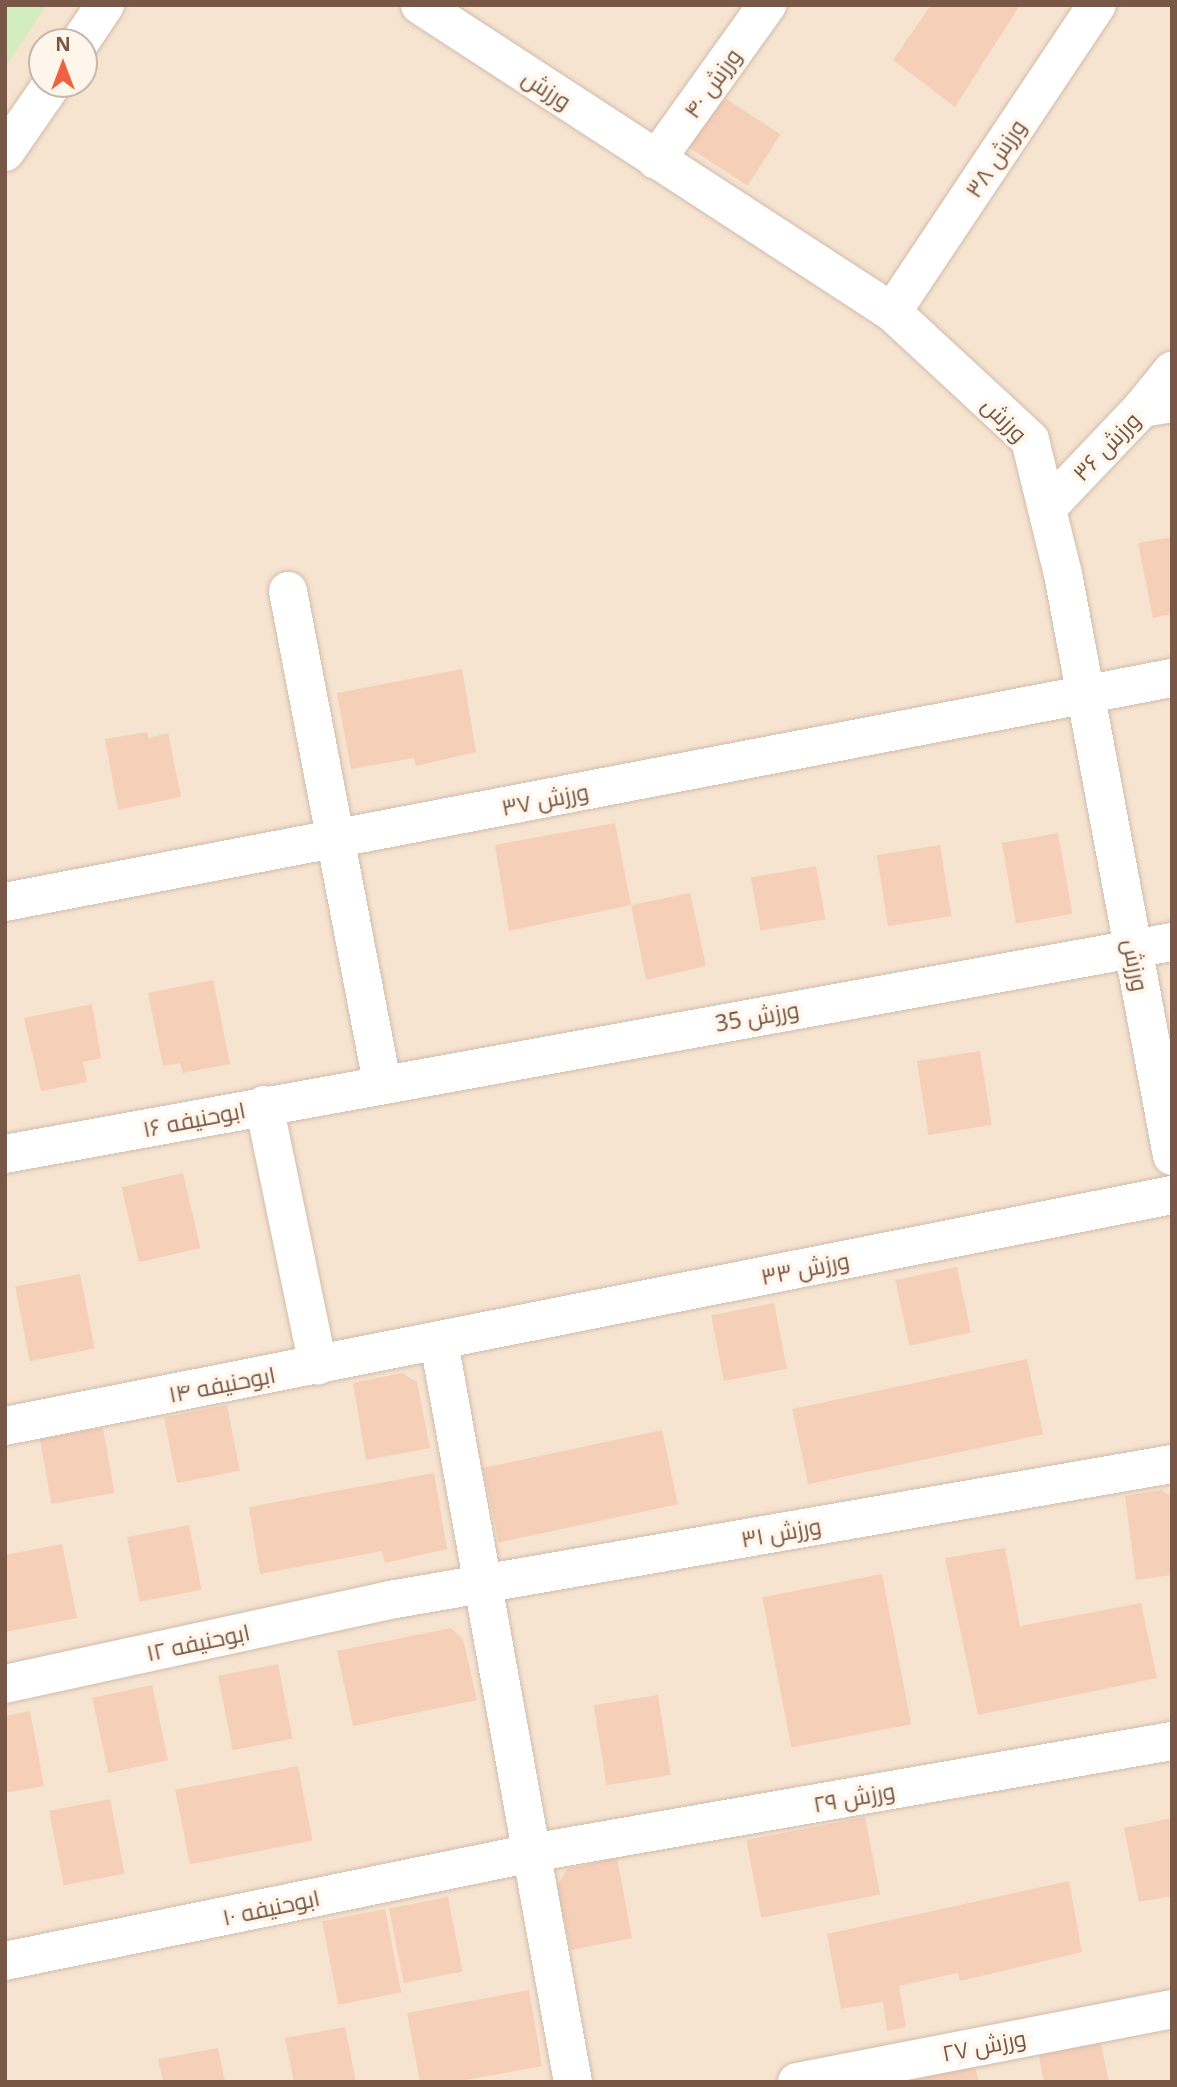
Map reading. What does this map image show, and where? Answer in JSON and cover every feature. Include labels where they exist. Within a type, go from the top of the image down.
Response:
[{"type":"street","points":[[90,28],[106,5]]},
{"type":"street","name":"ورزش ۴۰","points":[[656,160],[767,5]]},
{"type":"street","name":"ورزش ۳۸","points":[[892,312],[1097,5]]},
{"type":"street","name":"ورزش","points":[[441,11],[656,160],[892,312],[1030,440],[1049,506],[1172,1156]]},
{"type":"street","points":[[5,152],[42,98]]},
{"type":"street","name":"ورزش ۳۶","points":[[1049,506],[1157,405],[1172,371]]},
{"type":"street","points":[[288,592],[338,839],[382,1083]]},
{"type":"street","name":"ورزش ۳۷","points":[[5,902],[1172,678]]},
{"type":"street","name":"ورزش 35","points":[[382,1083],[1172,942]]},
{"type":"street","name":"ابوحنیفه ۱۶","points":[[5,1154],[382,1083]]},
{"type":"street","points":[[264,1105],[318,1365]]},
{"type":"street","name":"ورزش ۳۳","points":[[439,1342],[1172,1195]]},
{"type":"street","points":[[439,1342],[534,1853],[573,2082]]},
{"type":"street","name":"ابوحنیفه ۱۴","points":[[5,1426],[439,1342]]},
{"type":"street","name":"ورزش ۳۱","points":[[390,1600],[1172,1464]]},
{"type":"street","name":"ابوحنیفه ۱۲","points":[[5,1684],[390,1600]]},
{"type":"street","name":"ورزش ۲۹","points":[[534,1853],[1172,1741]]},
{"type":"street","name":"ابوحنیفه ۱۰","points":[[5,1961],[534,1853]]},
{"type":"street","name":"ورزش ۲۷","points":[[797,2082],[1172,2009]]},
{"type":"shaded area","points":[[5,5],[1172,5],[1172,2082],[5,2082]]},
{"type":"green space","points":[[5,5],[47,5],[31,28],[28,28],[28,33],[5,67]]},
{"type":"building","points":[[931,5],[1020,5],[955,107],[893,60]]},
{"type":"building","points":[[717,93],[781,134],[748,186],[684,144]]},
{"type":"building","points":[[1172,537],[1172,614],[1153,618],[1138,543]]},
{"type":"building","points":[[462,669],[476,752],[416,766],[414,758],[351,769],[337,693]]},
{"type":"building","points":[[147,732],[149,738],[168,733],[181,797],[118,810],[105,739]]},
{"type":"building","points":[[615,823],[631,905],[509,931],[495,845]]},
{"type":"building","points":[[1058,833],[1072,914],[1016,924],[1002,843]]},
{"type":"building","points":[[940,845],[951,916],[888,926],[877,855]]},
{"type":"building","points":[[816,866],[825,919],[760,931],[751,877]]},
{"type":"building","points":[[690,893],[706,966],[646,980],[631,905]]},
{"type":"building","points":[[213,980],[230,1064],[183,1073],[180,1063],[163,1066],[148,993]]},
{"type":"building","points":[[92,1004],[101,1058],[83,1062],[87,1082],[41,1091],[24,1018]]},
{"type":"building","points":[[980,1051],[992,1125],[929,1135],[917,1061]]},
{"type":"building","points":[[183,1173],[200,1248],[139,1262],[122,1187]]},
{"type":"building","points":[[957,1267],[971,1333],[909,1346],[895,1280]]},
{"type":"building","points":[[80,1274],[95,1349],[30,1361],[15,1287]]},
{"type":"building","points":[[774,1303],[787,1369],[724,1381],[711,1315]]},
{"type":"building","points":[[1027,1359],[1043,1434],[808,1484],[792,1409]]},
{"type":"building","points":[[402,1373],[417,1382],[430,1448],[366,1460],[353,1383]]},
{"type":"building","points":[[227,1405],[240,1471],[177,1483],[164,1417]]},
{"type":"building","points":[[103,1428],[114,1493],[51,1504],[40,1439]]},
{"type":"building","points":[[662,1430],[678,1504],[499,1542],[483,1468]]},
{"type":"building","points":[[434,1473],[447,1549],[385,1563],[382,1551],[260,1574],[249,1507]]},
{"type":"building","points":[[1161,1490],[1172,1497],[1172,1575],[1136,1580],[1125,1496]]},
{"type":"building","points":[[189,1525],[202,1590],[140,1602],[127,1537]]},
{"type":"building","points":[[62,1544],[77,1618],[5,1632],[5,1555]]},
{"type":"building","points":[[1005,1548],[1020,1626],[1141,1603],[1157,1678],[978,1715],[945,1558]]},
{"type":"building","points":[[882,1574],[911,1724],[791,1747],[762,1597]]},
{"type":"building","points":[[451,1628],[463,1639],[477,1700],[353,1726],[337,1651]]},
{"type":"building","points":[[278,1664],[293,1739],[233,1750],[218,1676]]},
{"type":"building","points":[[152,1685],[168,1760],[108,1773],[92,1698]]},
{"type":"building","points":[[658,1695],[671,1775],[606,1785],[594,1705]]},
{"type":"building","points":[[30,1711],[44,1786],[5,1793],[5,1716]]},
{"type":"building","points":[[298,1766],[313,1841],[190,1864],[175,1790]]},
{"type":"building","points":[[110,1799],[125,1874],[64,1885],[49,1811]]},
{"type":"building","points":[[865,1817],[880,1895],[761,1918],[746,1840]]},
{"type":"building","points":[[1172,1818],[1172,1896],[1139,1902],[1124,1828]]},
{"type":"building","points":[[617,1858],[632,1938],[571,1950],[557,1886],[567,1869]]},
{"type":"building","points":[[1069,1881],[1082,1952],[960,1981],[958,1973],[899,1986],[906,2027],[887,2031],[883,2002],[841,2009],[827,1934]]},
{"type":"building","points":[[448,1897],[463,1972],[404,1983],[389,1908]]},
{"type":"building","points":[[385,1909],[401,1992],[338,2005],[322,1921]]},
{"type":"building","points":[[529,1990],[542,2066],[455,2082],[420,2082],[407,2013]]},
{"type":"building","points":[[345,2027],[356,2082],[294,2082],[285,2038]]},
{"type":"building","points":[[1100,2040],[1109,2082],[1044,2082],[1038,2051]]},
{"type":"building","points":[[218,2048],[225,2082],[163,2082],[158,2059]]},
{"type":"building","points":[[973,2060],[979,2082],[914,2082],[912,2075]]}]
